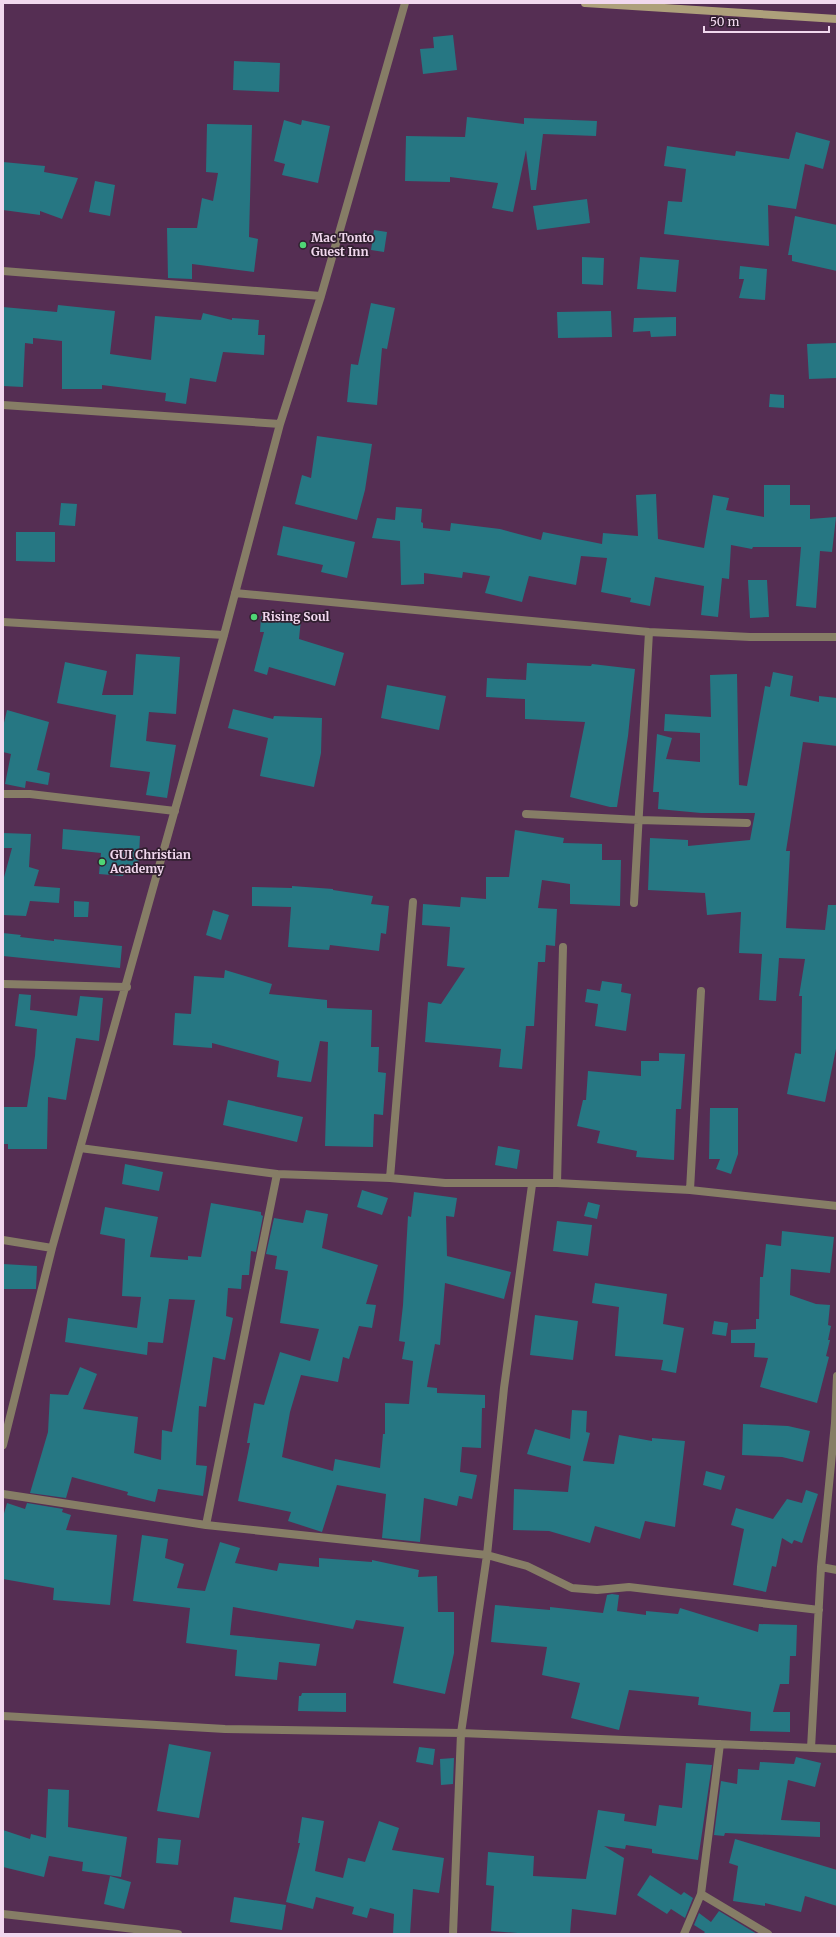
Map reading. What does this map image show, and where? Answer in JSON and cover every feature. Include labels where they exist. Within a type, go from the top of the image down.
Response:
[{"type":"street","points":[[3,1445],[52,1248],[127,987],[224,635],[280,424],[321,296],[405,3]]},
{"type":"street","points":[[585,3],[837,19]]},
{"type":"street","points":[[3,271],[321,296]]},
{"type":"street","points":[[3,405],[280,424]]},
{"type":"street","points":[[235,593],[649,632],[750,637],[837,637]]},
{"type":"street","points":[[3,622],[224,635]]},
{"type":"street","points":[[634,903],[649,632]]},
{"type":"street","points":[[3,794],[30,794],[175,811]]},
{"type":"street","points":[[526,814],[639,820],[747,823]]},
{"type":"street","points":[[390,1178],[413,902]]},
{"type":"street","points":[[557,1184],[563,947]]},
{"type":"street","points":[[3,984],[127,987]]},
{"type":"street","points":[[690,1190],[701,991]]},
{"type":"street","points":[[80,1148],[277,1174],[390,1178],[445,1182],[532,1185],[557,1184],[690,1190],[837,1206]]},
{"type":"street","points":[[206,1525],[277,1174]]},
{"type":"street","points":[[453,1934],[461,1733],[487,1555],[504,1388],[532,1185]]},
{"type":"street","points":[[3,1240],[52,1248]]},
{"type":"street","points":[[811,1748],[821,1567],[835,1423],[837,1376]]},
{"type":"street","points":[[3,1494],[206,1525],[487,1555],[527,1566],[572,1588],[597,1590],[630,1587],[819,1610]]},
{"type":"street","points":[[821,1567],[837,1570]]},
{"type":"street","points":[[3,1716],[225,1729],[461,1733],[837,1749]]},
{"type":"street","points":[[684,1934],[701,1894],[720,1744]]},
{"type":"street","points":[[701,1894],[768,1934]]},
{"type":"street","points":[[3,1914],[178,1934]]},
{"type":"building","points":[[453,35],[457,70],[423,74],[420,49],[434,48],[433,37]]},
{"type":"building","points":[[234,61],[280,63],[279,92],[233,90]]},
{"type":"building","points":[[467,117],[524,124],[524,118],[597,121],[596,136],[543,134],[536,190],[531,190],[526,150],[513,212],[492,208],[498,183],[450,177],[450,182],[405,181],[406,136],[465,137]]},
{"type":"building","points":[[284,120],[301,125],[302,120],[330,126],[318,183],[282,175],[285,164],[274,161]]},
{"type":"building","points":[[207,124],[252,125],[249,237],[258,239],[254,272],[192,264],[192,279],[168,278],[167,228],[197,228],[202,198],[213,201],[218,173],[206,172]]},
{"type":"building","points":[[796,132],[830,141],[823,169],[805,164],[796,209],[768,205],[769,246],[664,234],[668,201],[682,202],[686,169],[664,166],[667,146],[735,156],[736,151],[789,159]]},
{"type":"building","points":[[3,162],[45,166],[44,172],[78,178],[62,219],[40,211],[40,215],[3,210]]},
{"type":"building","points":[[95,181],[115,185],[110,216],[89,212]]},
{"type":"building","points":[[587,199],[590,223],[537,230],[533,206]]},
{"type":"building","points":[[795,216],[837,225],[837,271],[792,261],[792,255],[788,255]]},
{"type":"building","points":[[374,230],[387,232],[384,252],[371,250]]},
{"type":"building","points":[[582,257],[604,258],[603,285],[582,284]]},
{"type":"building","points":[[640,257],[679,260],[676,292],[637,289]]},
{"type":"building","points":[[740,266],[767,269],[765,300],[739,298],[744,279],[739,279]]},
{"type":"building","points":[[371,303],[395,308],[387,349],[382,348],[377,405],[347,402],[351,364],[358,365]]},
{"type":"building","points":[[58,305],[115,311],[110,354],[151,360],[155,316],[201,320],[203,313],[232,320],[232,318],[259,320],[258,335],[265,335],[264,355],[223,352],[216,382],[190,378],[186,404],[165,401],[166,393],[102,385],[102,389],[62,389],[62,341],[33,338],[33,344],[25,343],[23,387],[3,386],[3,307],[57,312]]},
{"type":"building","points":[[611,311],[612,337],[558,338],[557,312]]},
{"type":"building","points":[[676,317],[676,336],[651,337],[650,331],[633,332],[634,318]]},
{"type":"building","points":[[837,343],[837,378],[809,379],[807,344]]},
{"type":"building","points":[[770,394],[784,395],[784,408],[769,407]]},
{"type":"building","points":[[317,436],[372,444],[365,490],[357,520],[295,504],[302,475],[311,478]]},
{"type":"building","points":[[764,485],[790,485],[790,505],[810,505],[810,519],[836,517],[832,552],[820,551],[816,608],[796,606],[801,547],[753,547],[752,549],[731,545],[729,579],[722,578],[718,617],[701,615],[704,586],[655,577],[650,606],[630,602],[631,598],[601,592],[607,558],[581,556],[576,585],[529,576],[522,602],[485,593],[490,576],[463,572],[462,578],[424,573],[424,584],[401,585],[400,541],[372,538],[377,518],[395,520],[396,507],[422,509],[421,522],[423,523],[423,528],[450,531],[451,523],[500,529],[541,540],[543,532],[602,544],[603,533],[638,536],[636,495],[656,494],[658,539],[704,548],[713,495],[729,498],[726,510],[764,517]]},
{"type":"building","points":[[61,503],[77,504],[75,526],[59,525]]},
{"type":"building","points":[[283,526],[355,542],[347,578],[321,572],[323,565],[277,555]]},
{"type":"building","points":[[16,532],[55,532],[55,562],[16,561]]},
{"type":"building","points":[[748,580],[767,580],[769,617],[750,618]]},
{"type":"building","points":[[261,616],[301,619],[299,639],[344,653],[335,686],[269,667],[267,675],[254,671],[264,632],[260,632]]},
{"type":"building","points":[[136,654],[180,657],[176,714],[149,712],[146,741],[176,745],[167,798],[146,795],[150,772],[110,767],[116,715],[57,703],[65,662],[107,671],[102,695],[133,695]]},
{"type":"building","points":[[527,663],[591,666],[592,664],[635,669],[628,736],[617,807],[610,807],[570,797],[585,722],[525,719],[525,699],[486,697],[487,678],[526,680]]},
{"type":"building","points":[[773,672],[793,676],[790,696],[819,702],[819,696],[837,698],[837,746],[803,742],[786,851],[790,851],[786,928],[825,930],[828,905],[837,905],[837,1044],[825,1102],[787,1094],[795,1053],[801,1054],[802,996],[799,996],[805,959],[779,958],[776,1001],[759,1000],[762,954],[739,953],[741,912],[707,915],[705,893],[648,890],[650,838],[688,840],[688,846],[750,840],[755,813],[701,813],[658,809],[659,792],[653,792],[657,734],[672,738],[666,759],[700,762],[700,733],[664,731],[665,714],[711,717],[710,675],[737,674],[739,785],[747,786],[765,686],[770,687]]},
{"type":"building","points":[[387,685],[446,696],[439,730],[381,718]]},
{"type":"building","points":[[233,709],[273,719],[274,716],[322,718],[321,753],[314,787],[260,776],[268,738],[228,728]]},
{"type":"building","points":[[7,710],[49,722],[37,770],[50,773],[48,785],[26,781],[25,788],[5,784],[11,754],[3,752],[3,727]]},
{"type":"building","points":[[63,829],[140,836],[138,872],[124,872],[123,876],[99,874],[101,853],[62,849]]},
{"type":"building","points":[[515,830],[564,838],[563,843],[602,844],[602,860],[621,860],[620,906],[570,904],[570,884],[542,880],[538,908],[557,909],[555,946],[546,945],[545,962],[538,962],[534,1026],[526,1026],[522,1069],[499,1067],[501,1049],[425,1042],[428,1002],[441,1004],[465,968],[447,966],[450,927],[422,925],[423,904],[460,907],[461,897],[486,899],[486,877],[509,877]]},
{"type":"building","points":[[3,833],[31,834],[29,867],[39,870],[34,886],[60,888],[59,903],[30,901],[26,916],[3,915],[3,881],[12,848],[3,848]]},
{"type":"building","points":[[292,886],[333,889],[373,896],[371,904],[389,906],[386,934],[381,933],[379,951],[330,945],[329,950],[288,947],[291,907],[252,906],[252,887],[292,888]]},
{"type":"building","points":[[74,901],[89,902],[88,917],[74,917]]},
{"type":"building","points":[[213,910],[229,915],[221,940],[206,935]]},
{"type":"building","points":[[3,933],[21,935],[20,937],[54,941],[54,939],[122,946],[120,968],[3,956]]},
{"type":"building","points":[[225,970],[272,984],[269,994],[327,1000],[327,1008],[372,1010],[371,1047],[379,1047],[378,1072],[386,1073],[383,1115],[374,1114],[373,1147],[325,1146],[328,1042],[320,1041],[311,1082],[277,1077],[279,1061],[212,1043],[212,1048],[173,1045],[175,1013],[191,1014],[194,976],[224,978]]},
{"type":"building","points":[[602,981],[622,984],[621,992],[631,994],[626,1031],[595,1026],[598,1004],[585,1002],[587,989],[600,991]]},
{"type":"building","points":[[19,994],[31,995],[30,1010],[77,1016],[80,996],[103,998],[99,1041],[76,1038],[66,1100],[48,1097],[47,1149],[8,1149],[8,1144],[3,1144],[3,1107],[27,1107],[35,1056],[37,1029],[15,1026]]},
{"type":"building","points":[[659,1053],[685,1054],[681,1109],[676,1109],[674,1160],[636,1157],[637,1151],[597,1143],[600,1131],[577,1126],[583,1100],[586,1100],[588,1071],[641,1076],[641,1061],[659,1061]]},
{"type":"building","points":[[228,1100],[303,1117],[297,1142],[223,1125]]},
{"type":"building","points":[[710,1108],[738,1108],[738,1154],[731,1174],[716,1169],[720,1159],[709,1159]]},
{"type":"building","points":[[498,1146],[520,1150],[517,1169],[495,1165]]},
{"type":"building","points":[[125,1164],[163,1172],[159,1191],[122,1184]]},
{"type":"building","points":[[362,1190],[388,1198],[382,1215],[357,1207]]},
{"type":"building","points":[[414,1192],[457,1198],[454,1217],[446,1216],[447,1256],[511,1272],[504,1299],[445,1283],[440,1345],[435,1344],[427,1387],[437,1388],[437,1393],[485,1395],[485,1408],[482,1408],[481,1448],[462,1447],[460,1472],[477,1475],[472,1499],[459,1496],[457,1506],[424,1498],[420,1542],[382,1538],[386,1494],[337,1485],[322,1532],[288,1521],[291,1512],[238,1501],[250,1443],[247,1443],[254,1403],[264,1405],[280,1352],[310,1361],[319,1329],[280,1323],[288,1271],[275,1269],[277,1256],[266,1254],[274,1218],[303,1223],[306,1210],[328,1214],[322,1248],[378,1265],[366,1304],[376,1305],[372,1328],[359,1326],[349,1359],[343,1357],[338,1382],[301,1375],[290,1412],[282,1457],[333,1471],[335,1459],[380,1468],[383,1434],[385,1434],[385,1403],[409,1404],[413,1361],[402,1359],[405,1342],[399,1341],[403,1305],[408,1216],[411,1217]]},
{"type":"building","points":[[588,1202],[600,1205],[597,1219],[584,1216]]},
{"type":"building","points":[[211,1203],[261,1212],[261,1215],[263,1216],[256,1252],[251,1251],[249,1275],[242,1275],[241,1289],[228,1288],[226,1316],[233,1318],[225,1360],[213,1357],[206,1407],[199,1406],[196,1465],[207,1466],[203,1496],[158,1489],[155,1502],[127,1495],[128,1492],[72,1477],[66,1498],[30,1493],[48,1432],[50,1394],[68,1395],[80,1367],[97,1374],[83,1409],[138,1417],[134,1453],[161,1460],[162,1430],[172,1432],[195,1300],[169,1299],[163,1343],[148,1342],[147,1355],[65,1342],[68,1318],[137,1328],[141,1297],[122,1296],[125,1239],[100,1234],[105,1207],[158,1217],[150,1257],[188,1260],[188,1256],[201,1257]]},
{"type":"building","points":[[557,1221],[592,1225],[588,1256],[553,1251]]},
{"type":"building","points":[[782,1231],[834,1237],[830,1273],[791,1269],[790,1295],[816,1304],[830,1305],[828,1325],[831,1326],[828,1340],[830,1340],[826,1356],[829,1357],[817,1403],[760,1387],[768,1358],[754,1357],[755,1343],[731,1343],[731,1330],[756,1329],[756,1319],[759,1319],[760,1277],[763,1277],[766,1244],[781,1246]]},
{"type":"building","points":[[3,1264],[37,1266],[36,1289],[3,1289]]},
{"type":"building","points":[[595,1283],[667,1294],[663,1324],[684,1328],[676,1373],[661,1370],[663,1360],[615,1356],[619,1307],[592,1303]]},
{"type":"building","points":[[535,1315],[578,1321],[573,1360],[530,1355]]},
{"type":"building","points":[[714,1321],[728,1323],[726,1336],[712,1334]]},
{"type":"building","points":[[572,1410],[587,1411],[586,1432],[590,1433],[583,1461],[614,1464],[619,1435],[652,1441],[652,1438],[685,1441],[675,1527],[645,1521],[640,1539],[595,1526],[590,1543],[549,1531],[513,1530],[514,1489],[568,1492],[571,1466],[527,1454],[535,1429],[570,1439]]},
{"type":"building","points":[[743,1424],[788,1426],[810,1431],[803,1462],[782,1457],[742,1455]]},
{"type":"building","points":[[706,1471],[725,1476],[721,1490],[703,1485]]},
{"type":"building","points":[[806,1490],[818,1494],[802,1543],[794,1540],[792,1544],[782,1538],[776,1567],[772,1566],[766,1592],[733,1585],[744,1529],[731,1525],[736,1508],[773,1519],[787,1499],[802,1503]]},
{"type":"building","points":[[7,1503],[25,1509],[27,1503],[63,1509],[62,1512],[71,1515],[66,1530],[117,1535],[110,1605],[53,1600],[54,1588],[3,1579],[3,1517]]},
{"type":"building","points":[[142,1535],[168,1539],[165,1558],[184,1564],[177,1588],[205,1591],[220,1542],[240,1548],[235,1563],[277,1571],[279,1563],[319,1567],[319,1558],[372,1562],[372,1560],[419,1570],[418,1577],[437,1576],[438,1612],[454,1612],[454,1653],[445,1694],[393,1683],[404,1627],[356,1620],[353,1629],[233,1607],[230,1635],[320,1644],[316,1666],[279,1662],[277,1680],[235,1676],[237,1650],[186,1643],[190,1608],[133,1601]]},
{"type":"building","points":[[607,1595],[619,1595],[617,1611],[646,1615],[646,1611],[678,1614],[680,1608],[758,1632],[759,1624],[797,1625],[796,1656],[790,1656],[789,1684],[780,1684],[773,1712],[790,1712],[790,1732],[750,1731],[751,1712],[698,1705],[699,1697],[629,1690],[619,1730],[571,1718],[580,1683],[542,1675],[547,1647],[491,1642],[495,1605],[550,1610],[550,1607],[603,1613]]},
{"type":"building","points":[[302,1693],[346,1693],[346,1712],[298,1711],[299,1696],[301,1696]]},
{"type":"building","points":[[169,1744],[211,1752],[199,1818],[157,1811]]},
{"type":"building","points":[[419,1747],[435,1749],[433,1765],[416,1762]]},
{"type":"building","points":[[796,1757],[821,1763],[815,1787],[788,1780],[781,1820],[820,1822],[820,1837],[725,1833],[724,1836],[714,1835],[721,1781],[737,1784],[738,1769],[759,1770],[760,1762],[794,1764]]},
{"type":"building","points":[[454,1758],[453,1784],[441,1785],[440,1759]]},
{"type":"building","points":[[686,1763],[712,1765],[698,1860],[652,1853],[652,1849],[626,1845],[625,1849],[604,1846],[624,1858],[616,1915],[572,1909],[570,1934],[531,1934],[491,1931],[494,1886],[486,1885],[488,1852],[534,1856],[533,1876],[586,1879],[598,1810],[625,1814],[624,1821],[656,1826],[659,1805],[682,1808]]},
{"type":"building","points":[[48,1789],[69,1790],[68,1827],[127,1837],[121,1877],[82,1871],[83,1862],[49,1856],[44,1877],[3,1867],[3,1830],[30,1839],[31,1834],[46,1838]]},
{"type":"building","points":[[302,1817],[324,1821],[315,1871],[343,1878],[348,1858],[365,1862],[379,1821],[399,1828],[392,1850],[444,1858],[439,1893],[413,1889],[410,1934],[393,1934],[394,1914],[370,1908],[367,1918],[352,1914],[354,1907],[316,1897],[313,1909],[286,1902],[300,1843],[298,1843]]},
{"type":"building","points":[[158,1838],[181,1840],[178,1865],[156,1863]]},
{"type":"building","points":[[735,1839],[837,1870],[837,1906],[805,1896],[801,1912],[765,1903],[765,1906],[733,1901],[738,1866],[729,1863]]},
{"type":"building","points":[[650,1875],[681,1895],[684,1892],[693,1898],[685,1918],[671,1909],[667,1914],[637,1895]]},
{"type":"building","points":[[110,1876],[131,1882],[124,1909],[104,1904]]},
{"type":"building","points":[[234,1897],[286,1905],[282,1930],[230,1922]]},
{"type":"building","points":[[719,1911],[757,1934],[703,1934],[705,1932],[694,1925],[699,1913],[711,1922]]},
{"type":"place","name":"Mac Tonto Guest Inn","points":[[303,245]]},
{"type":"place","name":"Rising Soul","points":[[254,617]]},
{"type":"place","name":"GUI Christian Academy","points":[[102,862]]}]
